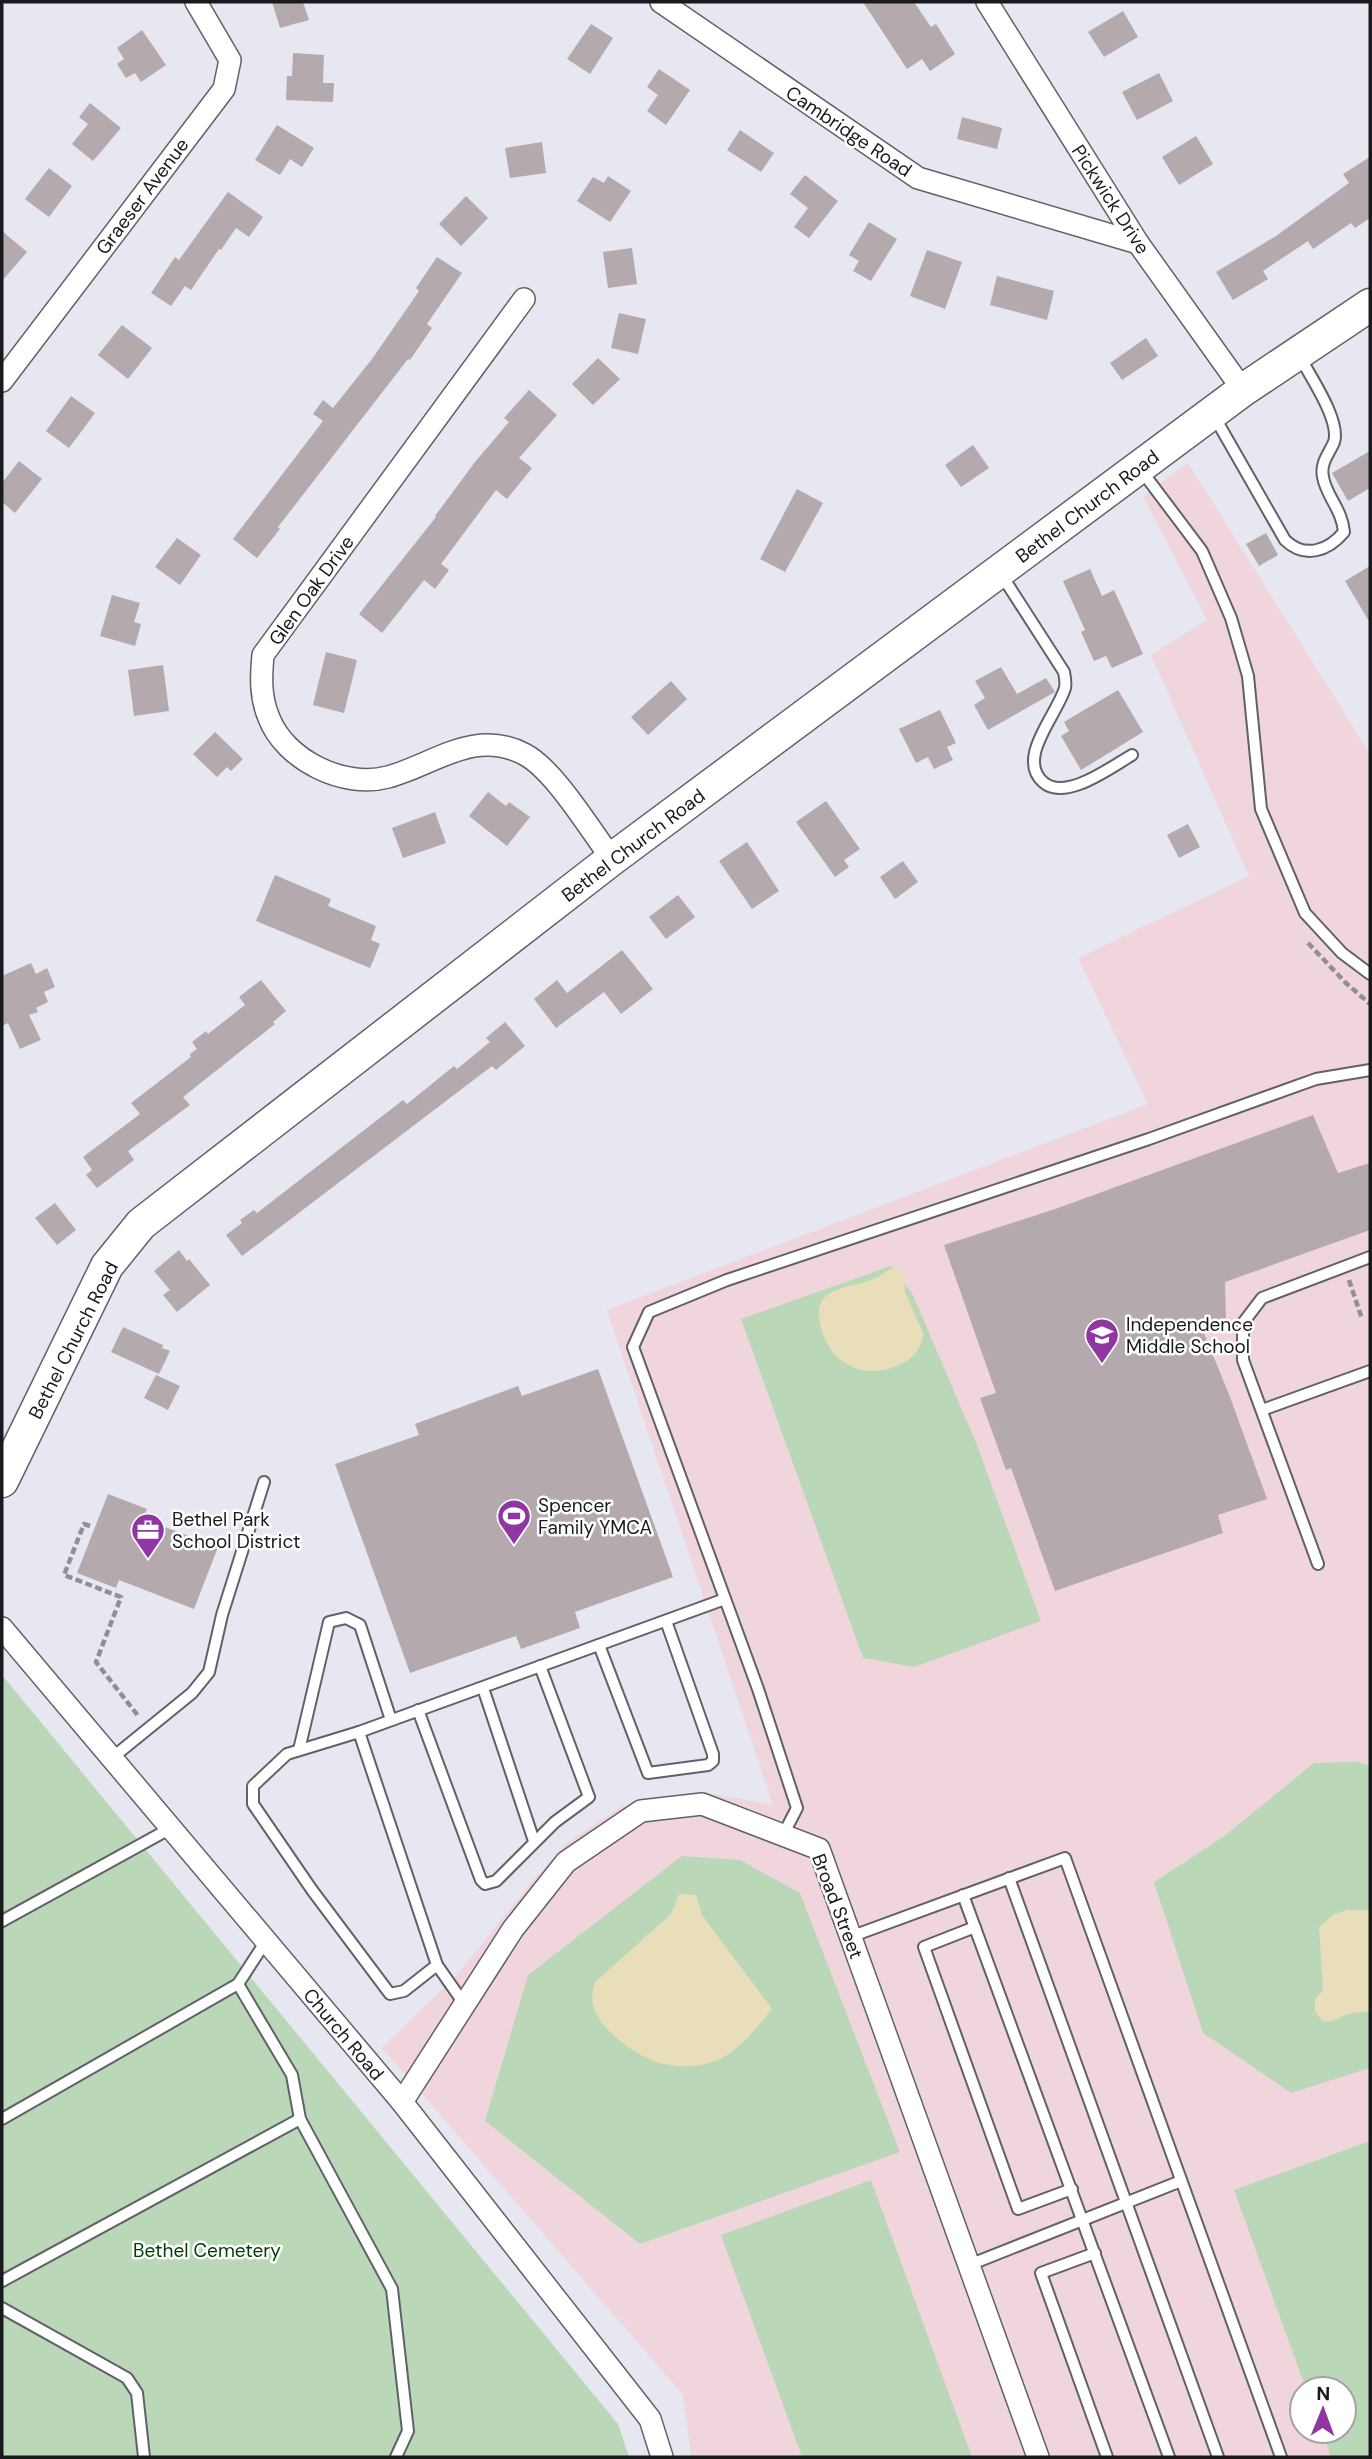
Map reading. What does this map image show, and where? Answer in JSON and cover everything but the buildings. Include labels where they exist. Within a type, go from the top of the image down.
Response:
[{"type":"street","name":"Graeser Avenue","points":[[2,380],[223,89],[230,61],[196,2]]},
{"type":"street","name":"Cambridge Road","points":[[661,2],[918,178],[1138,243]]},
{"type":"street","name":"Pickwick Drive","points":[[987,2],[1138,243],[1243,390]]},
{"type":"street","name":"Glen Oak Drive","points":[[524,299],[262,655],[261,688],[269,720],[292,752],[319,769],[352,779],[387,778],[438,756],[468,748],[497,745],[524,753],[544,767],[612,859]]},
{"type":"street","name":"Bethel Church Road","points":[[2,1481],[107,1266],[141,1224],[612,859],[1243,390],[1370,305]]},
{"type":"street","name":"Church Road","points":[[2,1628],[402,2102],[650,2419],[663,2457]]},
{"type":"street","name":"Broad Street","points":[[402,2102],[513,1929],[566,1861],[641,1811],[702,1804],[819,1849],[1038,2457]]},
{"type":"lane","points":[[1213,413],[1292,547],[1303,552],[1319,551],[1336,542],[1344,532],[1343,518],[1323,481],[1322,470],[1326,454],[1334,441],[1335,428],[1298,354]]},
{"type":"lane","points":[[1140,468],[1202,551],[1231,618],[1248,676],[1261,810],[1305,913],[1342,953],[1370,974]]},
{"type":"lane","points":[[999,571],[1064,672],[1066,686],[1033,756],[1034,772],[1048,786],[1076,786],[1132,755]]},
{"type":"lane","points":[[783,1835],[797,1808],[758,1689],[633,1347],[649,1312],[727,1280],[1149,1139],[1316,1079],[1370,1070]]},
{"type":"lane","points":[[1318,1564],[1244,1360],[1243,1323],[1262,1298],[1370,1257]]},
{"type":"lane","points":[[1262,1410],[1370,1371]]},
{"type":"lane","points":[[111,1758],[192,1693],[209,1672],[222,1615],[264,1482]]},
{"type":"lane","points":[[437,1965],[404,1991],[390,1994],[312,1890],[254,1804],[253,1786],[287,1754],[359,1732],[725,1600]]},
{"type":"lane","points":[[299,1751],[329,1622],[346,1618],[360,1625],[391,1720]]},
{"type":"lane","points":[[598,1645],[648,1773],[708,1765],[713,1761],[713,1754],[666,1621]]},
{"type":"lane","points":[[418,1710],[483,1882],[490,1884],[562,1816],[588,1800],[589,1794],[540,1666]]},
{"type":"lane","points":[[482,1688],[534,1841]]},
{"type":"lane","points":[[359,1732],[437,1965],[464,2004]]},
{"type":"lane","points":[[2,1921],[171,1828]]},
{"type":"lane","points":[[850,1937],[1065,1858],[1281,2457]]},
{"type":"lane","points":[[1009,1878],[1218,2457]]},
{"type":"lane","points":[[963,1895],[1169,2457]]},
{"type":"lane","points":[[975,1927],[924,1947],[1018,2209],[1072,2189]]},
{"type":"lane","points":[[2,2119],[239,1984],[265,1941]]},
{"type":"lane","points":[[239,1984],[292,2075],[300,2119],[392,2289],[408,2431],[396,2457]]},
{"type":"lane","points":[[2,2281],[300,2119]]},
{"type":"lane","points":[[969,2265],[1181,2181]]},
{"type":"lane","points":[[1095,2253],[1041,2273],[1107,2457]]},
{"type":"lane","points":[[2,2308],[127,2378],[137,2393],[144,2457]]},
{"type":"path","points":[[1351,1288],[1362,1319]]},
{"type":"path","points":[[90,1526],[84,1524],[64,1575],[121,1597],[96,1662],[148,1729]]},
{"type":"shaded area","points":[[1188,463],[1370,754],[1370,2457],[691,2457],[683,2395],[382,2048],[457,1975],[529,1885],[567,1843],[623,1805],[703,1792],[773,1805],[607,1310],[1148,1104],[1078,958],[1249,876],[1151,655],[1207,620],[1143,496]]},
{"type":"green space","points":[[891,1266],[913,1295],[977,1445],[1041,1621],[914,1667],[863,1658],[741,1319]]},
{"type":"green space","name":"Bethel Cemetery","points":[[2,1675],[618,2424],[629,2457],[2,2457]]},
{"type":"green space","points":[[1359,1762],[1370,1766],[1370,2068],[1291,2093],[1203,2033],[1154,1882],[1223,1837],[1314,1763]]},
{"type":"green space","points":[[682,1856],[740,1860],[800,1893],[900,2152],[640,2244],[485,2121],[528,1975]]},
{"type":"green space","points":[[1370,2141],[1370,2457],[1331,2457],[1327,2445],[1358,2445],[1358,2375],[1301,2375],[1234,2190]]},
{"type":"green space","points":[[871,2180],[972,2457],[802,2457],[721,2235]]},
{"type":"sand","points":[[895,1268],[904,1271],[905,1292],[924,1335],[921,1343],[906,1362],[891,1368],[879,1371],[856,1369],[838,1358],[825,1339],[819,1318],[820,1304],[832,1292],[876,1278]]},
{"type":"sand","points":[[679,1894],[696,1895],[702,1915],[772,2009],[737,2048],[715,2061],[693,2066],[664,2064],[644,2057],[623,2043],[598,2017],[592,1998],[595,1982],[671,1914]]},
{"type":"sand","points":[[1348,1910],[1370,1910],[1370,2011],[1322,2021],[1315,2011],[1315,1999],[1323,1990],[1319,1927],[1334,1914]]},
{"type":"place","name":"Independence Middle School","points":[[1102,1365]]},
{"type":"place","name":"Spencer Family YMCA","points":[[514,1546]]},
{"type":"place","name":"Bethel Park School District","points":[[148,1560]]}]
